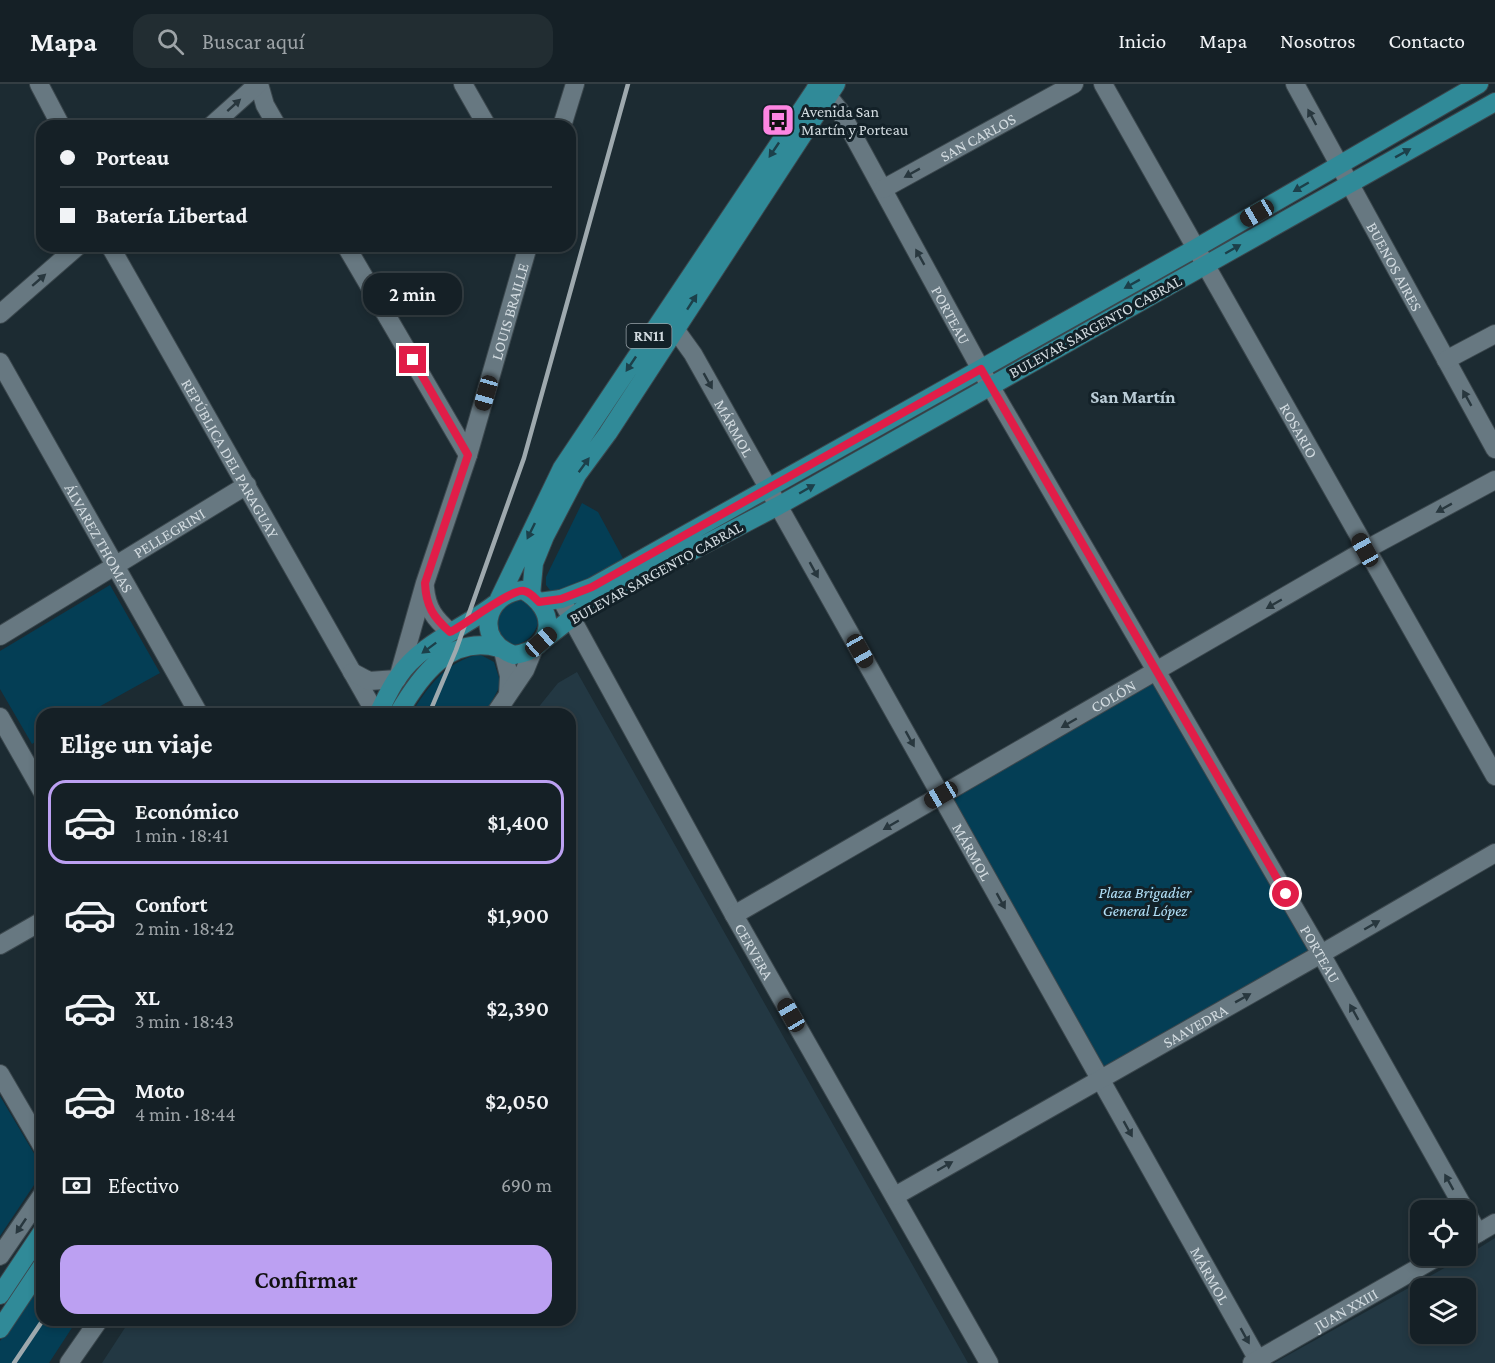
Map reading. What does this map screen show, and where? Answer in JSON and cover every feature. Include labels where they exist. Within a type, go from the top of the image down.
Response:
[{"type":"main road","name":"BULEVAR SARGENTO CABRAL","points":[[538,645],[571,616],[778,506],[1196,248],[1479,84]]},
{"type":"main road","name":"RN11","points":[[497,602],[562,468],[667,325],[825,88]]},
{"type":"main road","name":"BULEVAR SARGENTO CABRAL","points":[[535,598],[561,599],[592,587],[769,489],[1206,264],[1495,102]]},
{"type":"main road","name":"RN11","points":[[538,645],[548,619],[535,598],[534,563],[577,475],[608,433],[667,325]]},
{"type":"main road","points":[[380,708],[398,677],[450,632],[512,591],[523,590],[535,598]]},
{"type":"main road","points":[[497,602],[489,628],[491,639],[501,650]]},
{"type":"main road","points":[[401,708],[416,683],[456,650],[482,644],[514,655],[538,645]]},
{"type":"main road","points":[[0,1294],[36,1241]]},
{"type":"main road","points":[[0,1329],[36,1275]]},
{"type":"street","points":[[39,84],[58,120]]},
{"type":"street","points":[[218,120],[258,84],[264,105],[273,120]]},
{"type":"street","points":[[463,84],[483,120]]},
{"type":"street","points":[[564,120],[574,84]]},
{"type":"street","name":"SAN CARLOS","points":[[883,189],[1074,84]]},
{"type":"street","name":"ROSARIO","points":[[1103,84],[1495,776]]},
{"type":"street","name":"BUENOS AIRES","points":[[1295,84],[1495,449]]},
{"type":"street","name":"PORTEAU","points":[[825,88],[840,111],[985,377],[1321,954],[1452,1200]]},
{"type":"street","points":[[0,314],[71,252]]},
{"type":"street","name":"REPÚBLICA DEL PARAGUAY","points":[[113,252],[373,708]]},
{"type":"street","points":[[350,252],[468,455]]},
{"type":"street","name":"LOUIS BRAILLE","points":[[398,677],[425,583],[468,455],[526,252]]},
{"type":"street","name":"MÁRMOL","points":[[667,325],[693,354],[1100,1078],[1255,1361]]},
{"type":"street","points":[[1446,360],[1495,334]]},
{"type":"street","name":"ÁLVAREZ THOMAS","points":[[0,362],[114,568],[196,708]]},
{"type":"street","name":"COLÓN","points":[[734,915],[1156,673],[1365,550],[1495,480]]},
{"type":"street","name":"PELLEGRINI","points":[[0,636],[247,485]]},
{"type":"street","points":[[425,583],[426,601],[432,614],[450,632]]},
{"type":"street","name":"CERVERA","points":[[561,599],[734,915],[989,1363]]},
{"type":"street","points":[[499,708],[525,670],[538,645]]},
{"type":"street","points":[[501,650],[509,676],[508,694]]},
{"type":"street","points":[[352,672],[369,681],[398,677]]},
{"type":"street","points":[[0,717],[36,780]]},
{"type":"street","name":"SAAVEDRA","points":[[895,1196],[1495,853]]},
{"type":"street","points":[[0,945],[36,924]]},
{"type":"street","points":[[0,1074],[36,1136]]},
{"type":"street","points":[[0,1257],[36,1204]]},
{"type":"street","points":[[1476,1235],[1495,1223]]},
{"type":"street","name":"JUAN XXIII","points":[[1255,1361],[1421,1266]]},
{"type":"street","points":[[69,1363],[95,1326]]},
{"type":"shaded area","points":[[577,672],[968,1363],[102,1363],[126,1326],[576,1326],[576,708],[538,708],[558,683]]},
{"type":"shaded area","points":[[1495,1238],[1495,1363],[1274,1363],[1410,1287],[1410,1344],[1476,1344],[1476,1278],[1427,1278],[1448,1266],[1476,1266],[1476,1250]]},
{"type":"green space","points":[[582,503],[598,512],[625,562],[586,585],[553,594],[546,585],[546,577]]},
{"type":"green space","points":[[110,585],[160,673],[97,708],[36,708],[36,742],[32,744],[0,689],[0,651]]},
{"type":"green space","points":[[515,599],[530,603],[540,616],[531,636],[512,646],[496,632],[501,613]]},
{"type":"green space","points":[[479,654],[494,662],[501,684],[488,708],[415,708],[439,676],[467,658]]},
{"type":"green space","name":"Plaza Brigadier General López","points":[[1156,673],[1321,954],[1100,1078],[941,795]]},
{"type":"green space","points":[[0,1096],[36,1157],[36,1182],[0,1236]]},
{"type":"green space","points":[[36,1291],[36,1326],[73,1326],[49,1363],[0,1363],[0,1341]]},
{"type":"railway","points":[[432,708],[456,650],[524,458],[628,84]]},
{"type":"railway","points":[[14,1363],[39,1326]]},
{"type":"place","name":"Avenida San Martín y Porteau","points":[[778,120]]},
{"type":"district","name":"San Martín","points":[[1133,397]]},
{"type":"route","points":[[413,360],[468,455],[425,583],[426,601],[432,614],[450,632],[482,614],[512,591],[523,590],[539,602],[561,599],[592,587],[981,369],[1286,894]]}]
